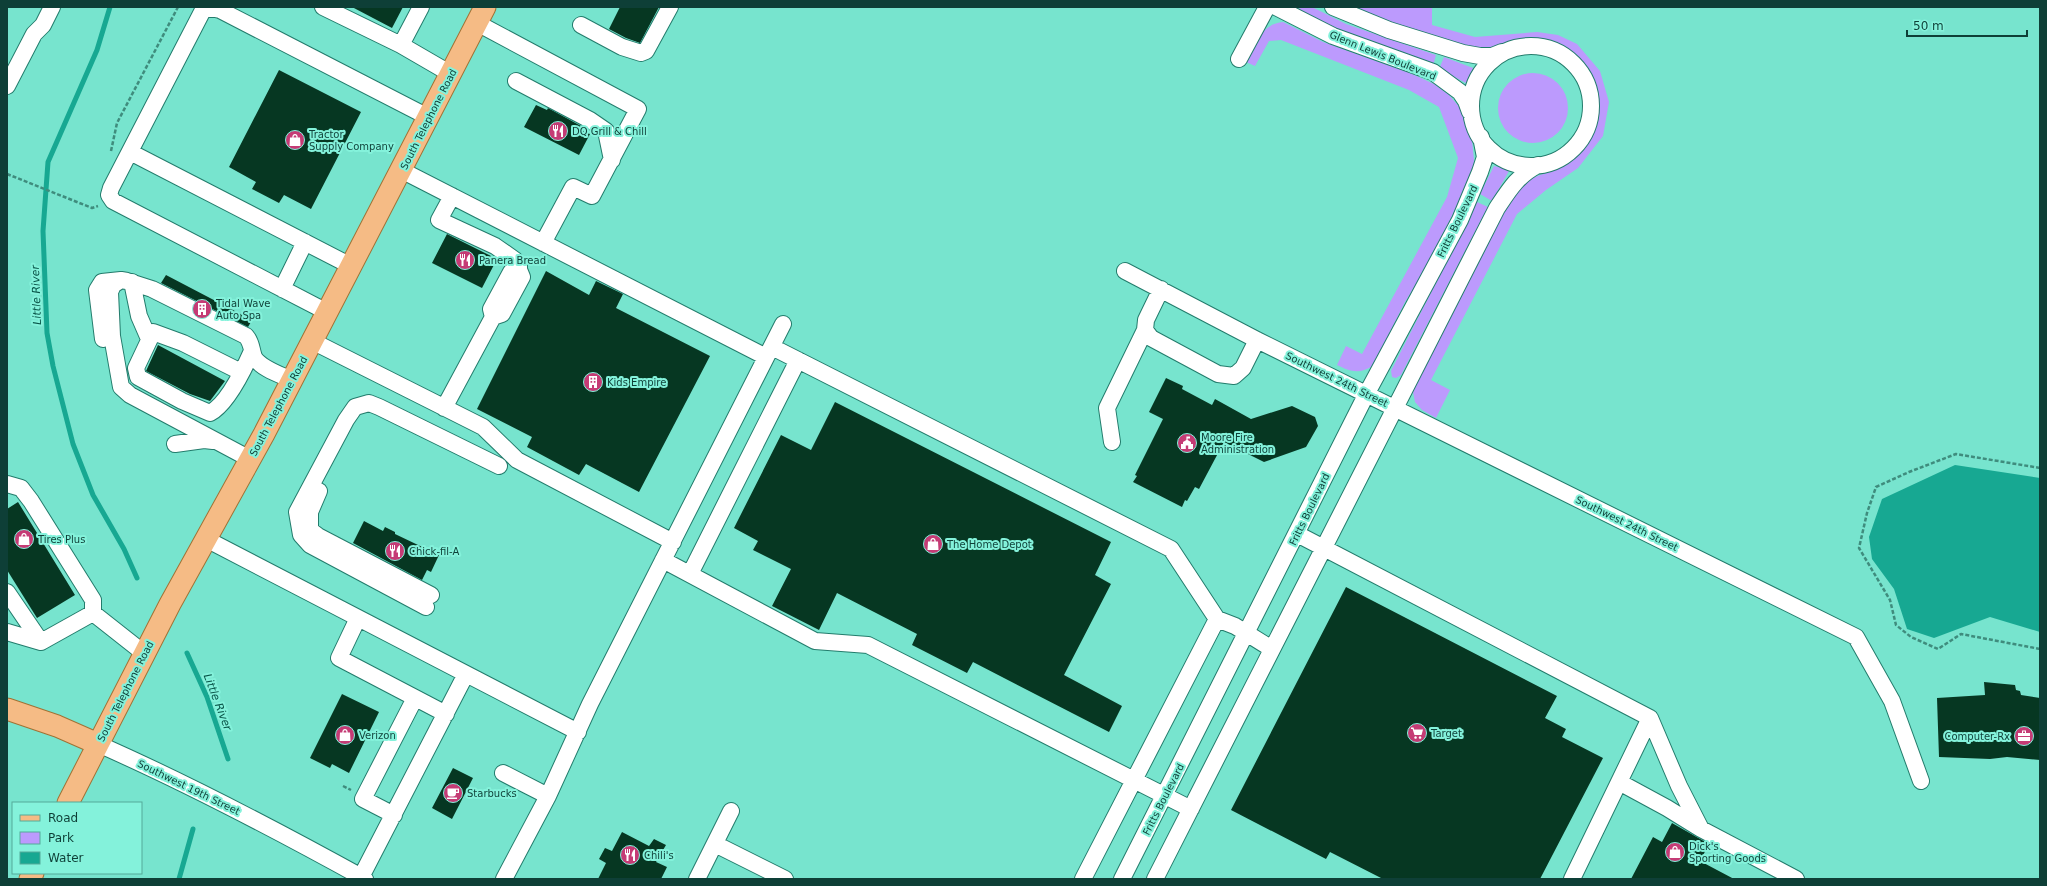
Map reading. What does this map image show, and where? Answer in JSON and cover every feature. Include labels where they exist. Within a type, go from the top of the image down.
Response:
[{"type":"main road","name":"South Telephone Road","points":[[69,802],[206,539],[248,464],[481,15]]},
{"type":"main road","name":"Southwest 19th Street","points":[[7,708],[57,726],[98,744]]},
{"type":"street","points":[[7,86],[34,34],[43,24],[52,7]]},
{"type":"street","points":[[323,7],[401,45],[451,74]]},
{"type":"street","points":[[401,45],[421,7]]},
{"type":"street","points":[[581,25],[622,47],[641,53],[646,51],[670,7]]},
{"type":"street","points":[[1239,60],[1267,7]]},
{"type":"street","name":"Glenn Lewis Boulevard","points":[[1276,7],[1333,36],[1433,72],[1460,92],[1466,101],[1472,120]]},
{"type":"street","points":[[1155,879],[1498,208],[1509,189],[1525,172],[1538,165],[1557,160],[1574,148],[1585,132],[1591,112],[1589,92],[1582,74],[1568,59],[1550,49],[1530,46],[1511,49],[1492,56],[1462,54],[1389,30],[1333,7]]},
{"type":"street","points":[[327,312],[113,201],[109,195],[111,188],[203,10],[210,8],[220,10],[428,117]]},
{"type":"street","points":[[481,15],[638,110],[592,196],[573,187],[543,243]]},
{"type":"street","points":[[1511,49],[1493,59],[1480,74],[1474,88],[1471,104],[1472,120],[1488,147],[1499,157],[1518,164],[1538,165]]},
{"type":"street","points":[[516,81],[590,120],[606,131],[612,160]]},
{"type":"street","name":"Fritts Boulevard","points":[[1122,879],[1248,633],[1367,393],[1460,220],[1480,172],[1484,157],[1481,137]]},
{"type":"street","points":[[130,152],[351,266]]},
{"type":"street","points":[[401,170],[543,243],[769,352],[798,360],[1172,549],[1217,619],[1248,633],[1272,649]]},
{"type":"street","points":[[444,408],[493,317],[502,314],[522,277],[515,260],[495,246],[439,220],[452,196]]},
{"type":"street","points":[[282,289],[305,242]]},
{"type":"street","name":"Southwest 24th Street","points":[[1125,271],[1257,340],[1367,393],[1856,637],[1892,701],[1921,781]]},
{"type":"street","points":[[126,281],[148,339]]},
{"type":"street","points":[[205,437],[130,395],[121,387],[112,336],[110,292],[114,285],[126,281],[152,289],[246,336],[252,343],[246,362],[230,394],[218,409],[210,412],[182,401],[138,377],[136,368],[148,339],[153,332],[246,362],[255,359],[270,369],[292,380]]},
{"type":"street","points":[[1112,442],[1107,408],[1145,330],[1146,320],[1161,289]]},
{"type":"street","points":[[504,879],[548,796],[663,560],[783,324]]},
{"type":"street","points":[[1145,330],[1151,338],[1218,374],[1234,376],[1243,368],[1257,340]]},
{"type":"street","points":[[312,341],[444,408],[483,426],[517,460],[673,542]]},
{"type":"street","points":[[690,574],[798,360]]},
{"type":"street","points":[[369,403],[380,407],[497,470],[373,414],[363,415],[354,424],[310,512],[310,530],[426,606],[310,545],[301,535],[297,512],[346,420],[355,407],[369,403]]},
{"type":"street","points":[[210,412],[205,437],[207,446],[248,464]]},
{"type":"street","points":[[175,444],[205,437]]},
{"type":"street","points":[[7,484],[21,488],[31,501],[93,606],[145,654]]},
{"type":"street","points":[[1297,534],[1650,718],[1679,786],[1700,829]]},
{"type":"street","points":[[206,539],[578,732]]},
{"type":"street","points":[[663,560],[815,641],[868,645],[1191,809]]},
{"type":"street","points":[[7,592],[41,642]]},
{"type":"street","points":[[41,642],[93,606]]},
{"type":"street","points":[[358,618],[339,658],[446,714]]},
{"type":"street","points":[[1084,879],[1217,619]]},
{"type":"street","points":[[7,632],[41,642]]},
{"type":"street","points":[[362,878],[466,674]]},
{"type":"street","points":[[394,815],[363,799],[415,698]]},
{"type":"street","points":[[1572,879],[1650,718]]},
{"type":"street","name":"Southwest 19th Street","points":[[98,744],[138,762],[257,821],[362,878]]},
{"type":"street","points":[[503,772],[548,796]]},
{"type":"street","points":[[1619,782],[1667,808],[1700,829],[1796,879]]},
{"type":"street","points":[[697,879],[731,811]]},
{"type":"street","points":[[715,844],[785,879]]},
{"type":"path","points":[[111,152],[117,123],[178,7]]},
{"type":"path","points":[[7,174],[92,208],[98,207],[100,201]]},
{"type":"path","points":[[2040,468],[1956,454],[1909,472],[1876,487],[1867,513],[1859,548],[1890,600],[1896,625],[1911,637],[1938,649],[1961,634],[2040,649]]},
{"type":"green space","points":[[1299,7],[1312,7],[1346,24],[1436,55],[1433,66],[1328,26],[1300,12]]},
{"type":"green space","points":[[1355,7],[1432,7],[1432,25],[1475,37],[1537,32],[1558,35],[1577,44],[1600,71],[1609,102],[1603,136],[1578,168],[1546,190],[1517,214],[1431,380],[1450,390],[1436,418],[1422,410],[1415,402],[1413,392],[1435,345],[1506,207],[1512,199],[1523,186],[1537,176],[1553,171],[1573,159],[1591,138],[1597,124],[1599,110],[1597,89],[1589,73],[1577,60],[1563,49],[1549,44],[1536,42],[1497,49],[1468,49],[1384,20]]},
{"type":"green space","points":[[1283,22],[1323,42],[1410,73],[1434,84],[1449,95],[1462,110],[1472,140],[1474,160],[1473,173],[1428,265],[1405,302],[1373,366],[1368,369],[1351,371],[1337,365],[1346,346],[1362,354],[1447,197],[1458,158],[1439,107],[1409,90],[1281,40],[1269,41],[1255,66],[1246,62],[1256,42],[1264,31],[1275,24]]},
{"type":"green space","points":[[1444,57],[1473,68],[1474,70],[1471,83],[1468,84],[1439,69]]},
{"type":"green space","points":[[1533,73],[1546,76],[1558,83],[1565,95],[1568,108],[1565,121],[1558,133],[1546,140],[1533,143],[1520,140],[1508,133],[1501,121],[1498,108],[1501,95],[1508,83],[1520,76]]},
{"type":"green space","points":[[1494,166],[1507,169],[1509,171],[1492,201],[1480,194]]},
{"type":"green space","points":[[1477,202],[1488,207],[1401,375],[1396,378],[1392,377],[1391,371]]},
{"type":"water","points":[[1955,465],[2040,478],[2040,632],[1990,617],[1934,638],[1907,629],[1894,589],[1872,559],[1869,537],[1882,499]]},
{"type":"building","points":[[352,7],[403,7],[392,28]]},
{"type":"building","points":[[620,7],[659,7],[640,43],[626,38],[609,29]]},
{"type":"building","name":"Tractor Supply Company","points":[[279,70],[361,112],[311,209],[284,195],[279,203],[252,189],[256,182],[229,167]]},
{"type":"building","name":"DQ Grill & Chill","points":[[536,105],[547,110],[548,108],[581,126],[579,129],[590,134],[579,155],[524,127]]},
{"type":"building","name":"Panera Bread","points":[[447,234],[497,259],[482,288],[432,263]]},
{"type":"building","name":"Kids Empire","points":[[546,271],[589,295],[596,281],[623,294],[616,308],[710,356],[639,492],[586,464],[579,475],[527,447],[532,437],[477,409]]},
{"type":"building","points":[[166,275],[252,320],[248,327],[161,283]]},
{"type":"building","points":[[158,345],[225,381],[210,401],[190,394],[146,371]]},
{"type":"building","name":"Moore Fire Administration","points":[[1166,378],[1183,386],[1182,389],[1212,405],[1215,399],[1251,419],[1292,406],[1315,417],[1318,426],[1306,447],[1264,462],[1224,442],[1199,489],[1195,487],[1187,501],[1185,500],[1182,507],[1133,482],[1137,476],[1135,475],[1163,419],[1149,412]]},
{"type":"building","name":"The Home Depot","points":[[835,402],[1111,542],[1095,575],[1111,584],[1064,675],[1122,706],[1109,732],[973,662],[967,673],[912,645],[917,634],[837,593],[819,630],[772,606],[791,569],[753,550],[758,541],[734,528],[781,435],[811,450]]},
{"type":"building","name":"Tires Plus","points":[[18,502],[75,595],[37,618],[7,570],[7,509]]},
{"type":"building","name":"Chick-fil-A","points":[[364,521],[383,531],[385,527],[395,532],[395,534],[439,555],[431,572],[427,570],[422,580],[353,543]]},
{"type":"building","name":"Target","points":[[1346,587],[1557,696],[1545,718],[1566,729],[1562,737],[1603,758],[1540,879],[1383,879],[1330,852],[1326,859],[1231,810]]},
{"type":"building","points":[[1984,682],[2015,685],[2016,690],[2020,691],[2021,695],[2040,698],[2040,760],[2007,757],[1990,759],[1939,757],[1937,698],[1985,695]]},
{"type":"building","name":"Verizon","points":[[342,694],[379,712],[349,773],[332,764],[330,768],[310,758]]},
{"type":"building","name":"Starbucks","points":[[453,768],[473,778],[452,819],[432,808]]},
{"type":"building","name":"Dick's Sporting Goods","points":[[1672,823],[1709,844],[1700,861],[1734,879],[1631,879],[1653,837],[1662,842]]},
{"type":"building","name":"Chili's","points":[[622,832],[649,846],[654,839],[666,845],[656,862],[667,867],[661,879],[598,879],[606,863],[599,859],[605,848],[612,851]]},
{"type":"waterway","name":"Little River","points":[[110,7],[97,50],[48,162],[43,231],[47,333],[53,366],[73,444],[93,495],[124,549],[137,578]]},
{"type":"waterway","name":"Little River","points":[[187,653],[207,697],[228,759]]},
{"type":"waterway","name":"Little River","points":[[179,879],[193,829]]},
{"type":"place","name":"DQ Grill & Chill","points":[[558,131]]},
{"type":"place","name":"Tractor Supply Company","points":[[295,140]]},
{"type":"place","name":"Panera Bread","points":[[465,260]]},
{"type":"place","name":"Tidal Wave Auto Spa","points":[[202,309]]},
{"type":"place","name":"Kids Empire","points":[[593,382]]},
{"type":"place","name":"Moore Fire Administration","points":[[1187,443]]},
{"type":"place","name":"Tires Plus","points":[[24,539]]},
{"type":"place","name":"The Home Depot","points":[[933,544]]},
{"type":"place","name":"Chick-fil-A","points":[[395,551]]},
{"type":"place","name":"Target","points":[[1417,733]]},
{"type":"place","name":"Verizon","points":[[345,735]]},
{"type":"place","name":"Computer-Rx","points":[[2024,736]]},
{"type":"place","name":"Starbucks","points":[[453,793]]},
{"type":"place","name":"Dick's Sporting Goods","points":[[1675,852]]},
{"type":"place","name":"Chili's","points":[[630,855]]}]
